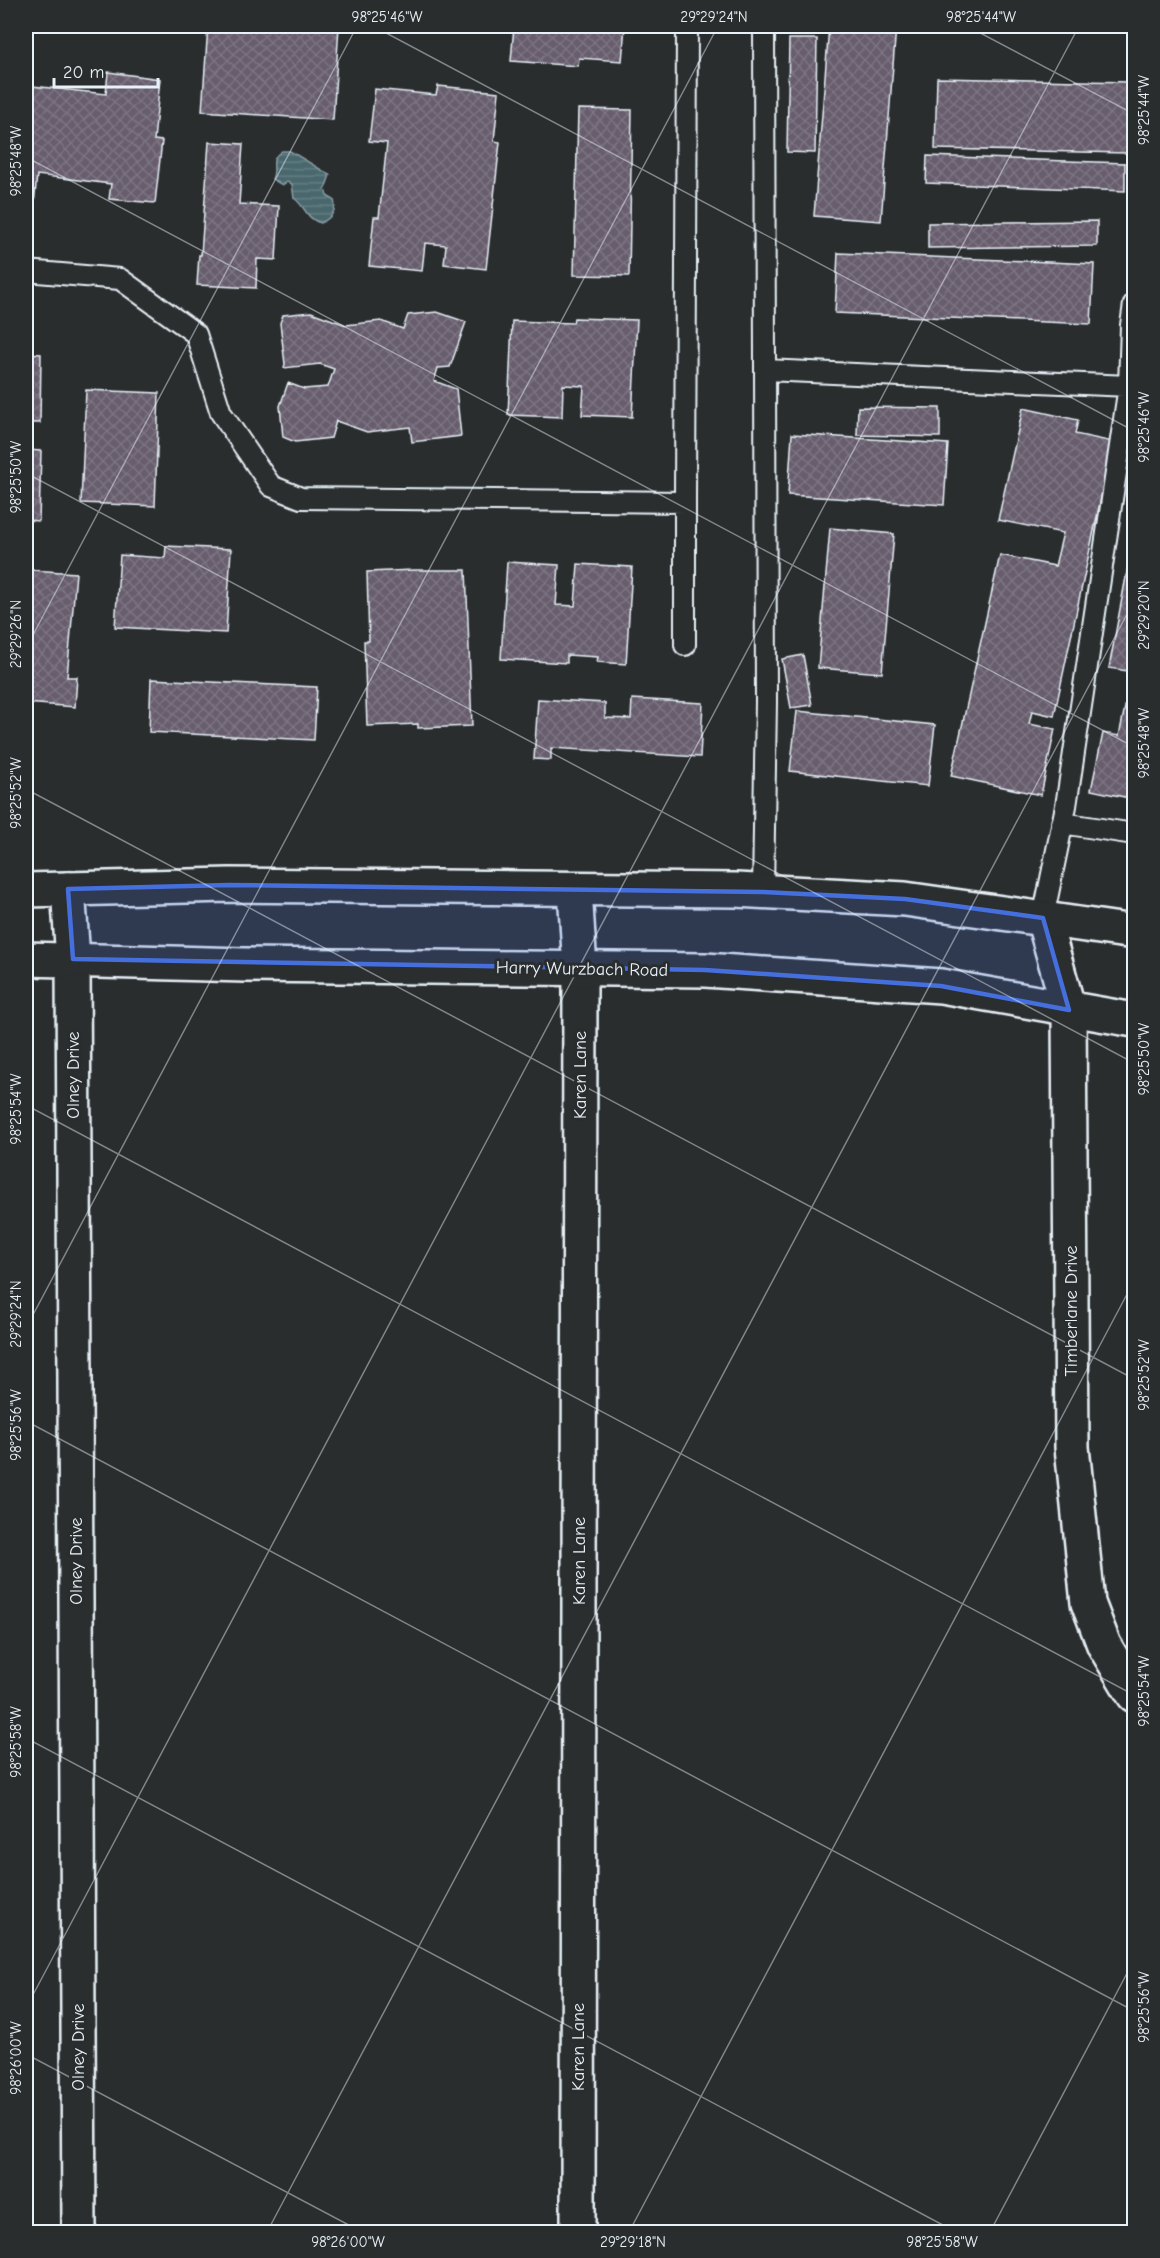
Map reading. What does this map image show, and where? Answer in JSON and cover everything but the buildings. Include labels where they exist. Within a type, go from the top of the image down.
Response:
[{"type":"street","points":[[26,890],[229,885],[763,892],[905,899],[1134,932]]},
{"type":"street","name":"Olney Drive","points":[[68,889],[73,959],[78,2232]]},
{"type":"street","name":"Karen Lane","points":[[575,890],[580,969],[578,2232]]},
{"type":"street","name":"Timberlane Drive","points":[[1043,918],[1069,1010],[1073,1458],[1088,1603],[1104,1645],[1134,1695]]},
{"type":"street","name":"Harry Wurzbach Road","points":[[26,959],[245,965],[705,970],[941,986],[1134,1020]]},
{"type":"lane","points":[[684,645],[687,26]]},
{"type":"lane","points":[[763,892],[766,702],[764,26]]},
{"type":"lane","points":[[26,272],[120,279],[196,334],[221,413],[271,486],[301,498],[685,502]]},
{"type":"lane","points":[[1043,918],[1064,814],[1132,386],[1131,325],[1134,304]]},
{"type":"lane","points":[[765,370],[1132,386]]},
{"type":"lane","points":[[1064,814],[1134,834]]},
{"type":"highlighted area","points":[[229,885],[763,892],[905,899],[1043,918],[1069,1010],[941,986],[705,970],[73,959],[68,889]]},
{"type":"water","points":[[282,151],[290,151],[330,175],[325,189],[327,196],[334,200],[335,208],[325,221],[321,223],[309,216],[294,198],[292,184],[287,182],[282,185],[272,179],[275,158]]}]
